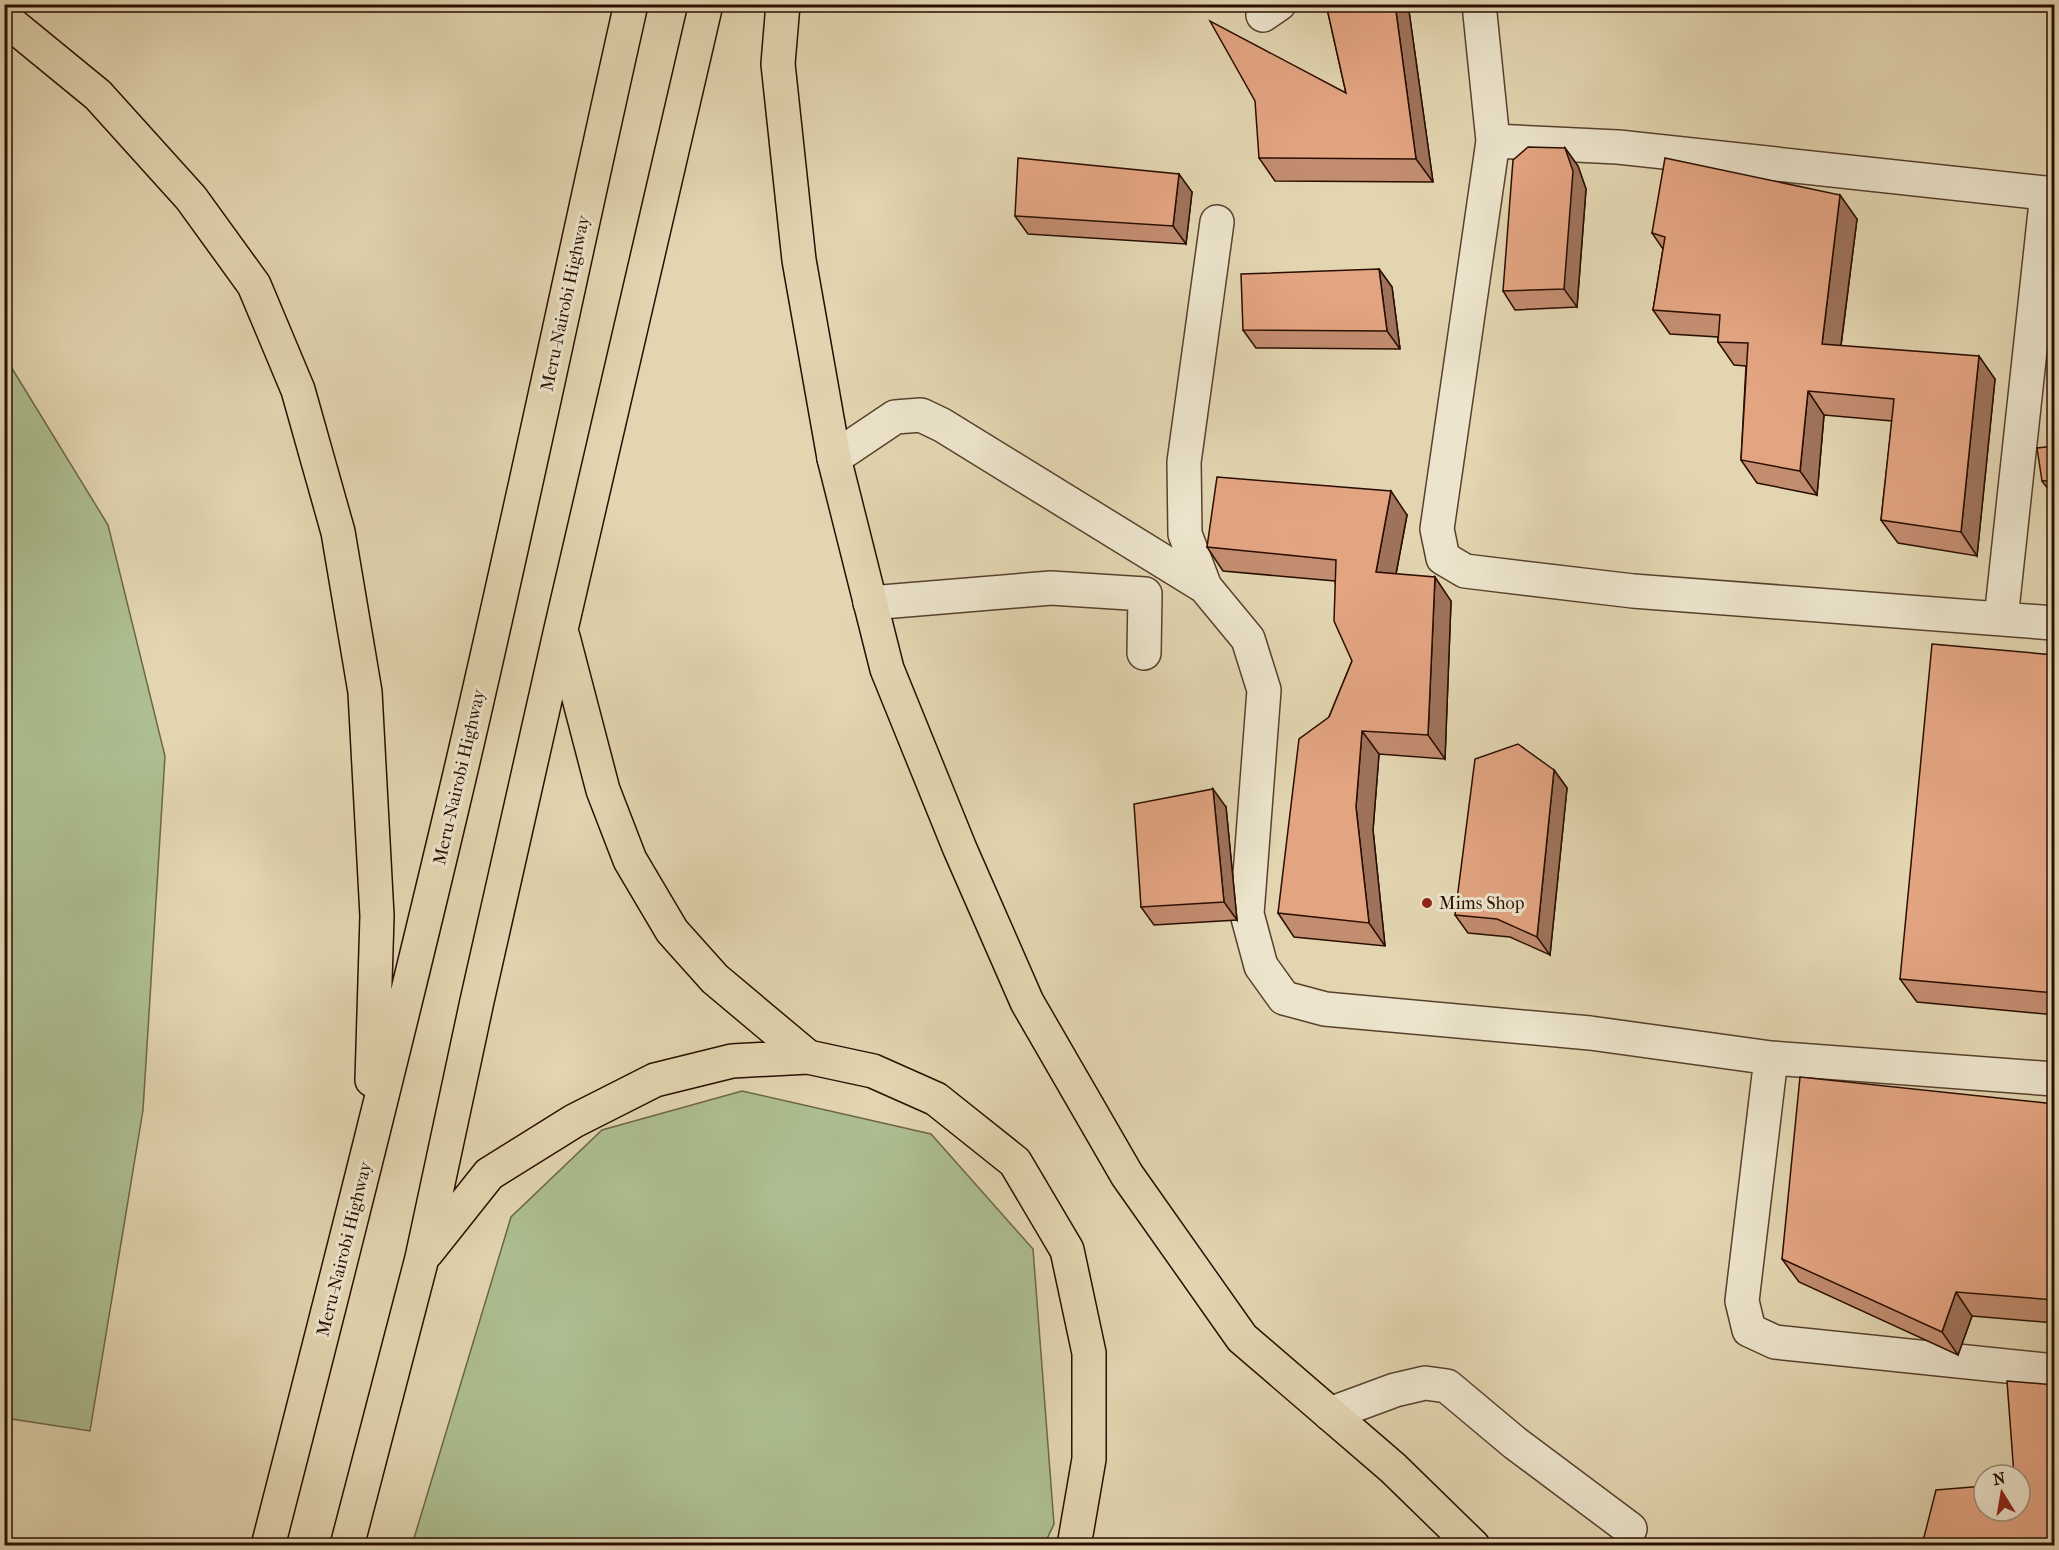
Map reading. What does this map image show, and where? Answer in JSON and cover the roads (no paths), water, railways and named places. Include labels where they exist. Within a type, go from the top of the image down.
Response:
[{"type":"highway","name":"Meru-Nairobi Highway","points":[[268,1545],[370,1147],[452,810],[631,4]]},
{"type":"highway","points":[[347,1545],[422,1258],[561,629],[706,4]]},
{"type":"highway","points":[[783,4],[778,64],[798,249],[834,458],[887,669],[960,849],[1028,1002],[1126,1175],[1242,1338],[1393,1468],[1473,1545]]},
{"type":"highway","points":[[4,18],[98,95],[191,198],[254,285],[298,390],[338,532],[365,692],[377,915],[370,1147]]},
{"type":"highway","points":[[561,629],[603,790],[630,860],[672,931],[715,979],[808,1057]]},
{"type":"highway","points":[[422,1258],[489,1173],[574,1121],[655,1080],[732,1061],[808,1057],[873,1071],[936,1099],[1015,1162],[1067,1250],[1089,1353],[1089,1459],[1074,1545]]},
{"type":"street","points":[[1479,4],[1493,141],[1437,529],[1443,558],[1465,571],[1622,589],[2055,623]]},
{"type":"street","points":[[1493,141],[1618,147],[2051,193],[2001,619]]},
{"type":"street","points":[[1205,587],[1185,534],[1184,462],[1217,222]]},
{"type":"street","points":[[834,458],[895,417],[921,415],[942,424],[1205,587],[1248,639],[1264,690],[1247,914],[1261,966],[1284,998],[1325,1009],[1590,1033],[1771,1058],[2055,1079]]},
{"type":"street","points":[[870,603],[1051,588],[1145,594],[1144,653]]},
{"type":"street","points":[[1771,1058],[1742,1301],[1749,1330],[1775,1342],[2055,1371]]},
{"type":"street","points":[[1330,1414],[1395,1390],[1425,1383],[1447,1386],[1515,1443],[1630,1529]]},
{"type":"place","name":"Mims Shop","points":[[1427,903]]}]
